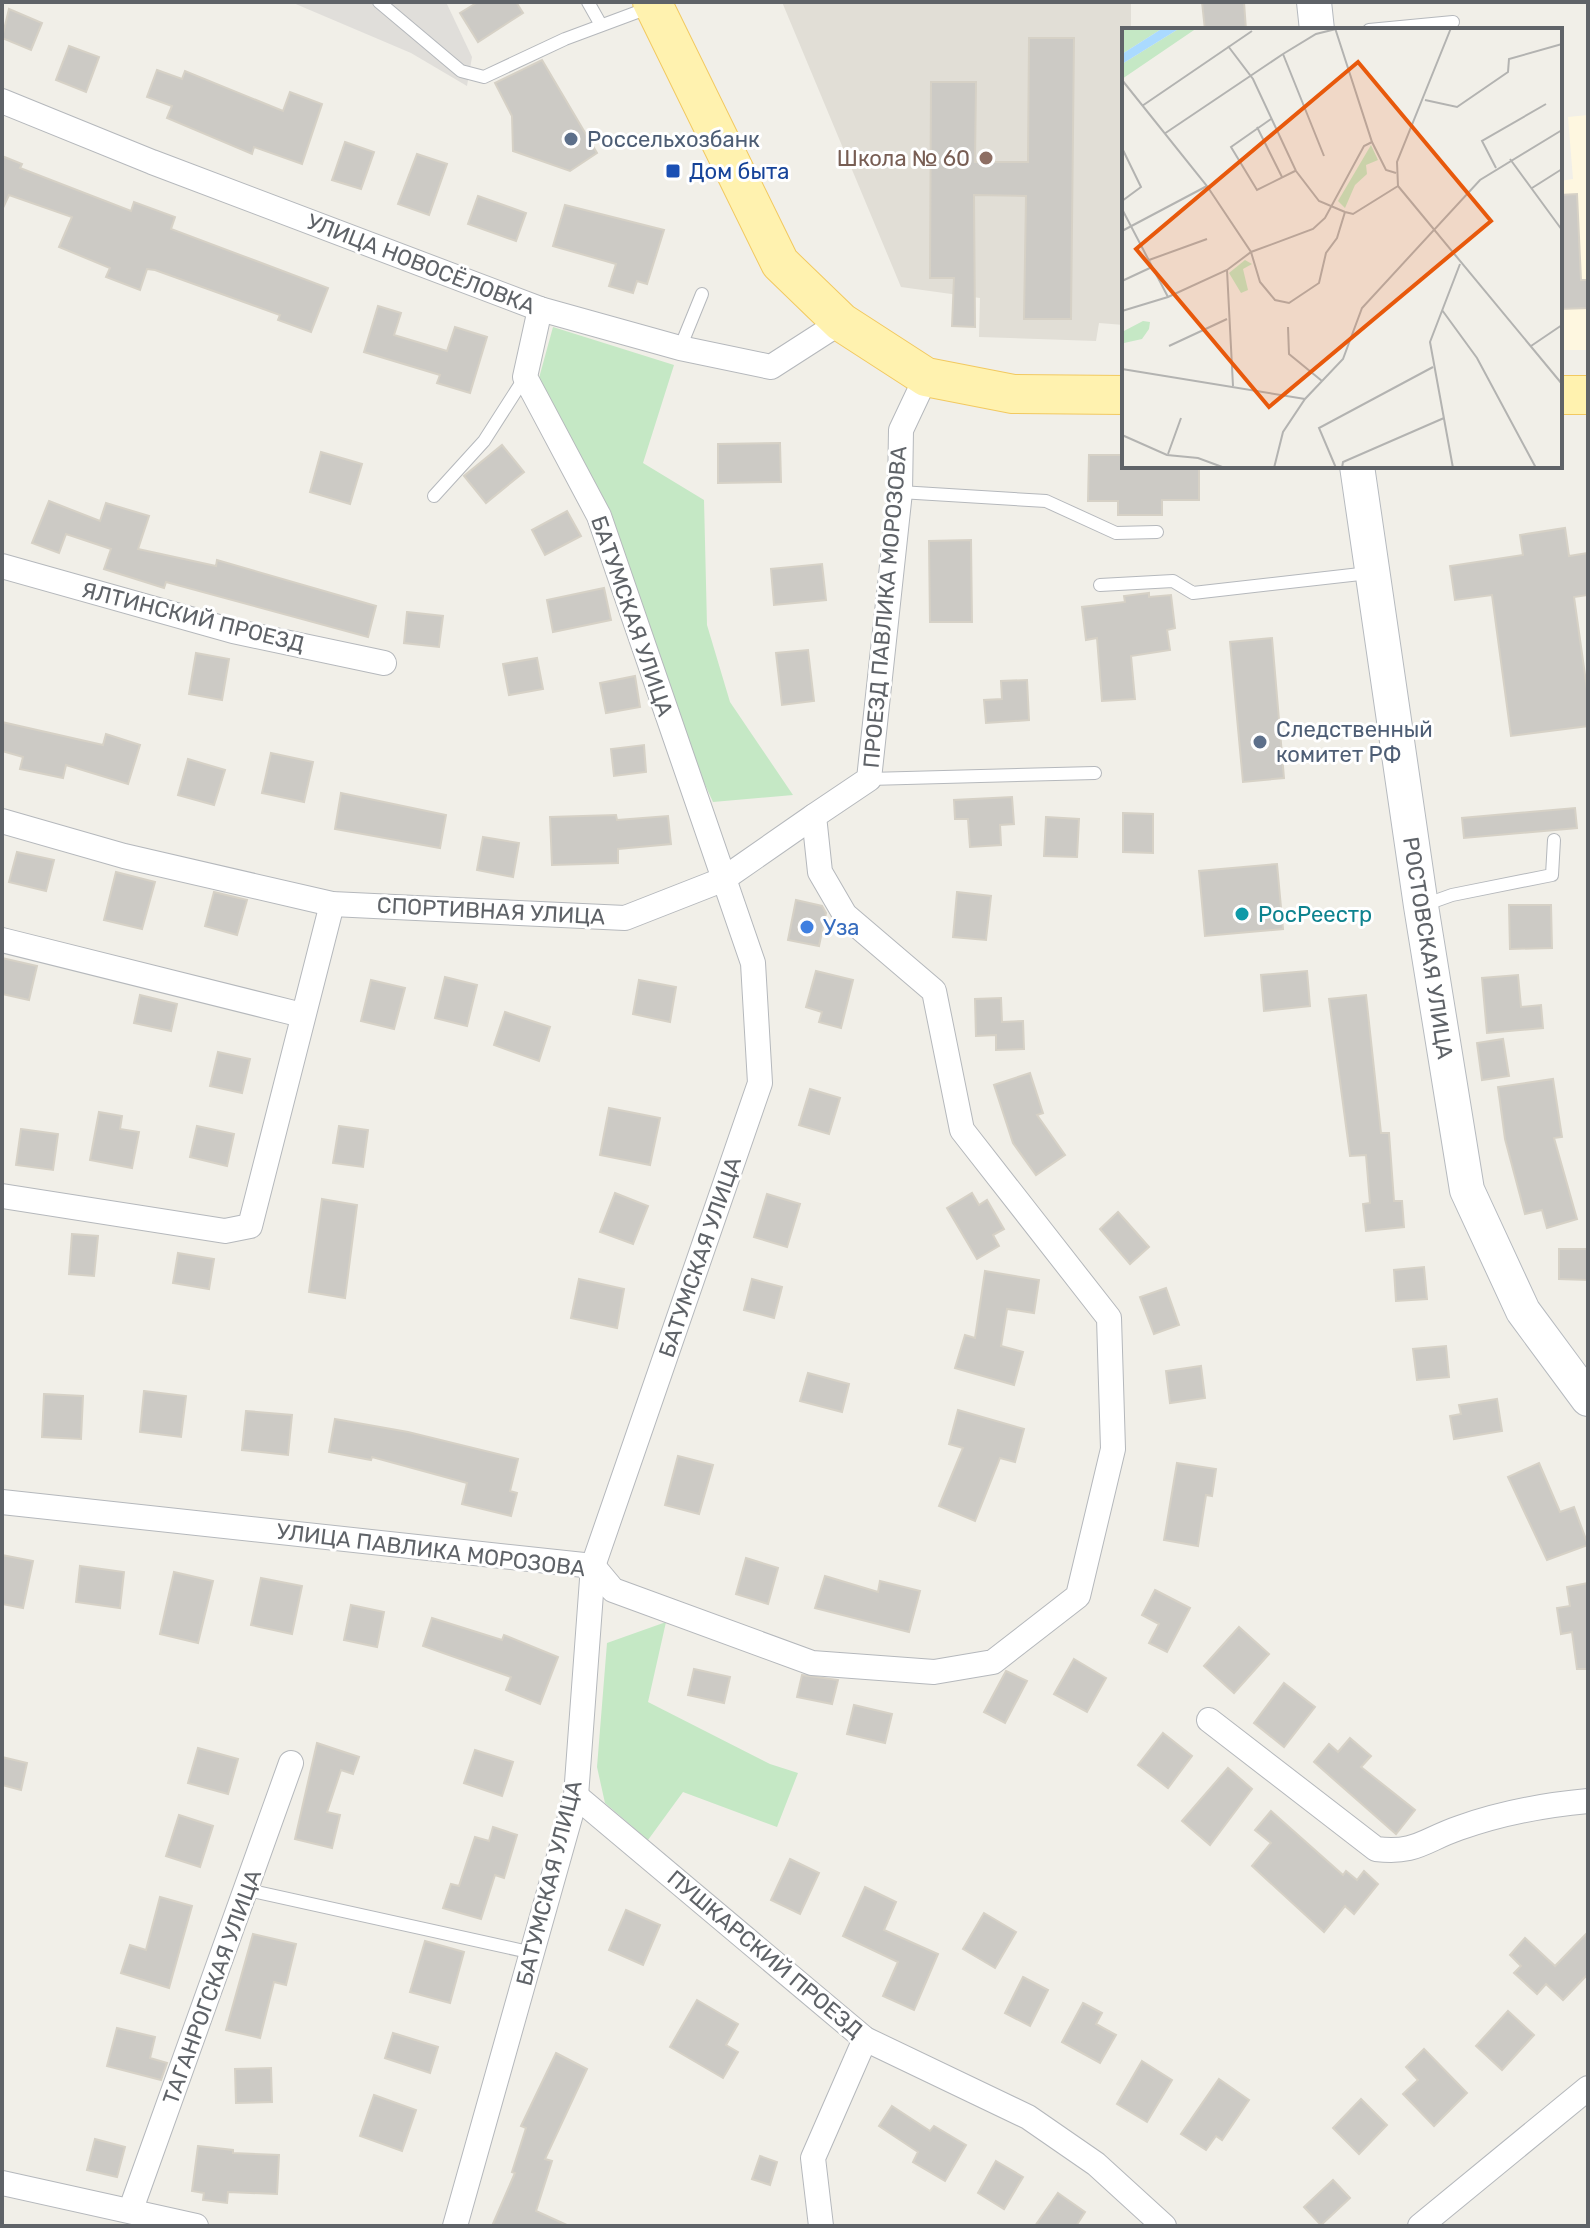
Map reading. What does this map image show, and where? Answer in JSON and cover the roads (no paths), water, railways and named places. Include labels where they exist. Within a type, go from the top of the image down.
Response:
[{"type":"main road","points":[[653,4],[780,263],[841,322],[926,377],[1013,394],[1122,395]]},
{"type":"main road","points":[[1562,395],[1588,395]]},
{"type":"street","points":[[1314,2],[1317,28]]},
{"type":"street","name":"УЛИЦА НОВОСЁЛОВКА","points":[[2,101],[152,162],[540,309],[680,348],[771,367],[841,322]]},
{"type":"street","points":[[525,377],[540,309]]},
{"type":"street","name":"БАТУМСКАЯ УЛИЦА","points":[[455,2226],[576,1796],[593,1566],[760,1083],[753,963],[599,516],[525,377]]},
{"type":"street","name":"ПРОЕЗД ПАВЛИКА МОРОЗОВА","points":[[814,816],[869,779],[900,492],[901,430],[926,377]]},
{"type":"street","name":"РОСТОВСКАЯ УЛИЦА","points":[[1357,468],[1421,906],[1467,1190],[1523,1311],[1588,1399]]},
{"type":"street","name":"ЯЛТИНСКИЙ ПРОЕЗД","points":[[2,566],[233,631],[384,663]]},
{"type":"street","name":"СПОРТИВНАЯ УЛИЦА","points":[[2,821],[124,856],[332,904],[625,918],[722,880],[814,816]]},
{"type":"street","name":"УЛИЦА ПАВЛИКА МОРОЗОВА","points":[[2,1502],[593,1566],[613,1590],[812,1663],[934,1672],[993,1662],[1078,1596],[1113,1449],[1109,1318],[962,1130],[934,991],[845,915],[820,872],[814,816]]},
{"type":"street","points":[[2,1196],[225,1231],[250,1226],[332,904]]},
{"type":"street","points":[[2,940],[302,1015]]},
{"type":"street","points":[[1209,1720],[1376,1849],[1402,1852],[1460,1827],[1538,1806],[1588,1801]]},
{"type":"street","name":"ТАГАНРОГСКАЯ УЛИЦА","points":[[131,2209],[248,1890],[291,1763]]},
{"type":"street","name":"ПУШКАРСКИЙ ПРОЕЗД","points":[[576,1796],[865,2039],[1028,2117],[1096,2164],[1164,2226]]},
{"type":"street","points":[[821,2226],[813,2158],[865,2039]]},
{"type":"street","points":[[1420,2226],[1588,2088]]},
{"type":"street","points":[[2,2183],[131,2209],[189,2225]]},
{"type":"lane","points":[[379,2],[461,71],[484,77],[653,4]]},
{"type":"lane","points":[[588,2],[601,25]]},
{"type":"lane","points":[[1390,28],[1453,22]]},
{"type":"lane","points":[[680,348],[702,294]]},
{"type":"lane","points":[[434,496],[484,441],[525,377]]},
{"type":"lane","points":[[900,492],[1046,501],[1116,533],[1157,532]]},
{"type":"lane","points":[[1100,585],[1173,581],[1193,593],[1373,573]]},
{"type":"lane","points":[[869,779],[1095,773]]},
{"type":"lane","points":[[1421,906],[1452,895],[1552,875],[1554,840]]},
{"type":"lane","points":[[248,1890],[533,1953]]},
{"type":"place","name":"Россельхозбанк","points":[[571,139]]},
{"type":"place","name":"Школа № 60","points":[[986,158]]},
{"type":"place","name":"Дом быта","points":[[673,171]]},
{"type":"place","name":"Следственный комитет РФ","points":[[1260,742]]},
{"type":"place","name":"РосРеестр","points":[[1242,914]]},
{"type":"place","name":"Уза","points":[[807,927]]}]
